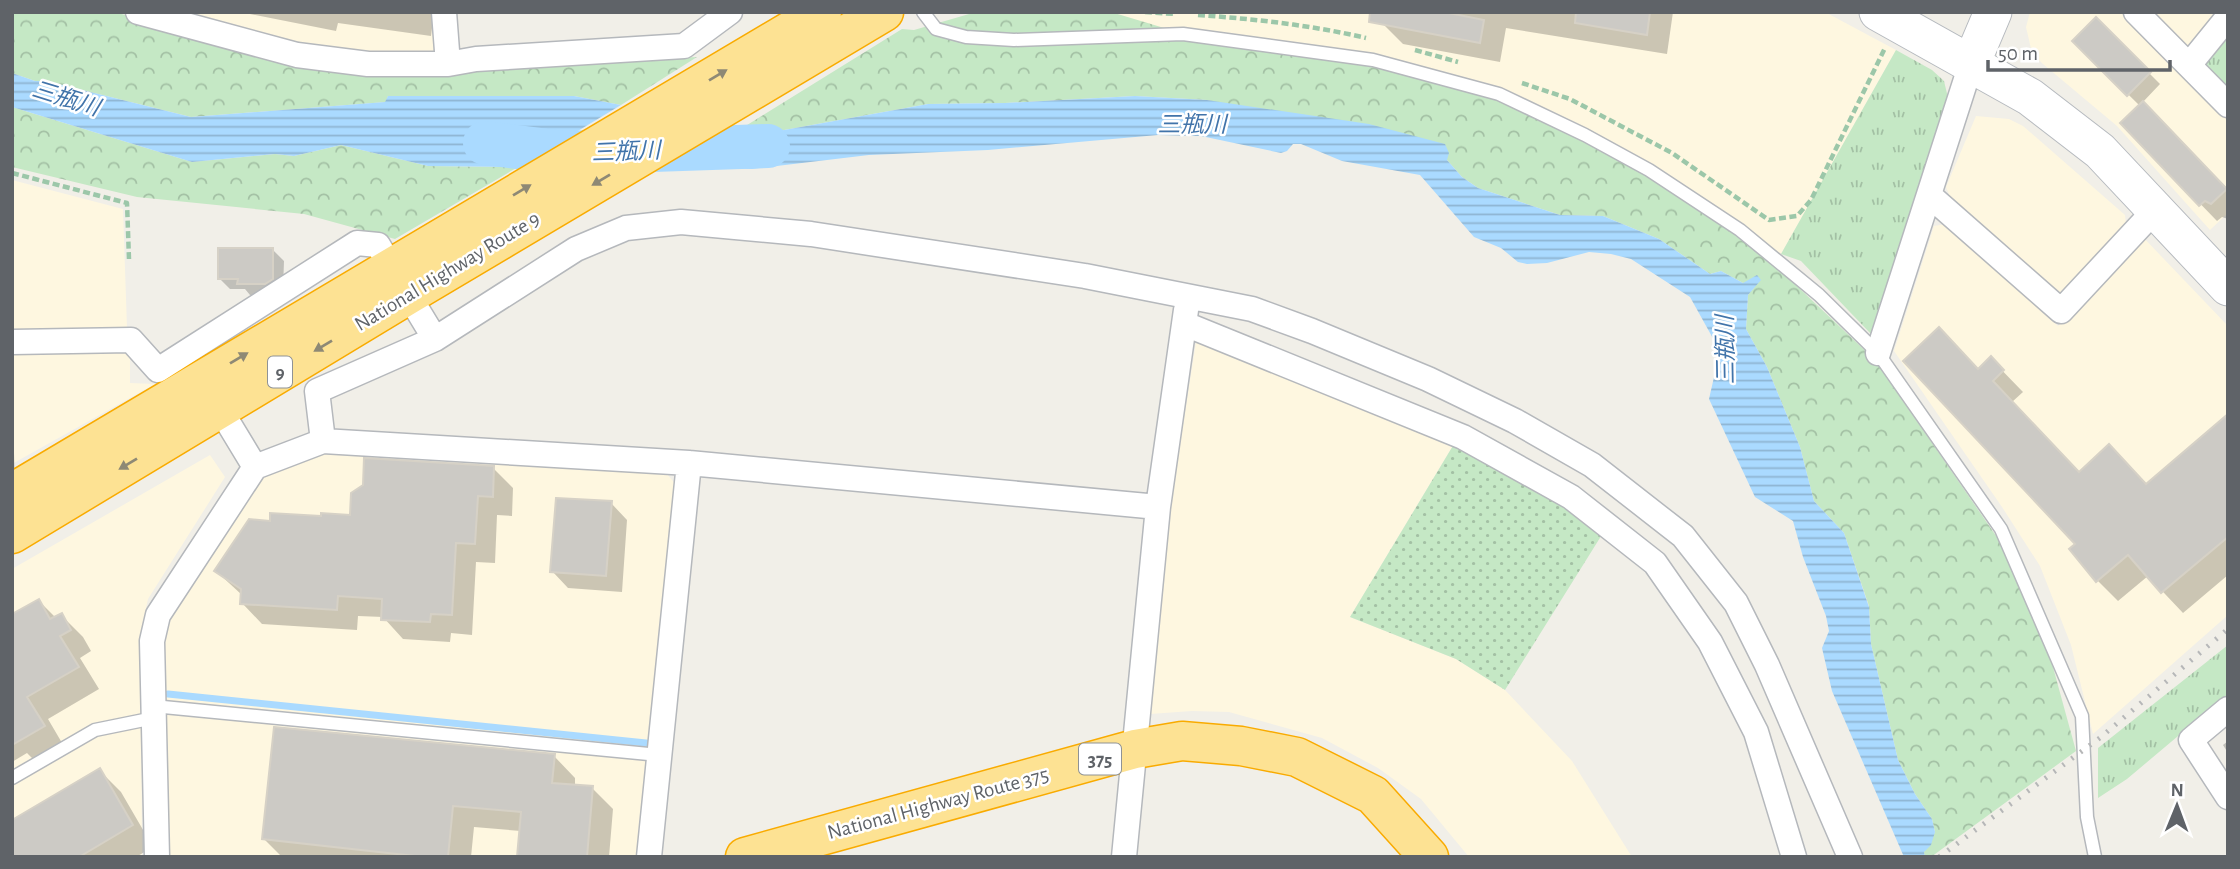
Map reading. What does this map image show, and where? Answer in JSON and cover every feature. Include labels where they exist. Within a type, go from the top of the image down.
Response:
[{"type":"highway","name":"National Highway Route 9","points":[[400,281],[463,225],[822,25],[884,12]]},
{"type":"highway","name":"National Highway Route 9","points":[[12,534],[211,394],[400,281],[550,210],[822,25]]},
{"type":"highway","name":"National Highway Route 9","points":[[12,493],[211,394]]},
{"type":"highway","name":"National Highway Route 375","points":[[745,857],[1135,749],[1182,741],[1241,746],[1297,757],[1373,795],[1429,857]]},
{"type":"main road","points":[[1970,64],[1993,12]]},
{"type":"main road","points":[[1883,26],[1970,64],[2029,97],[2090,144],[2156,209],[2228,287]]},
{"type":"street","points":[[138,12],[298,55],[368,64],[448,64],[476,59],[684,46],[730,12]]},
{"type":"street","points":[[444,12],[448,64]]},
{"type":"street","points":[[2136,12],[2228,105]]},
{"type":"street","points":[[2189,65],[2228,17]]},
{"type":"street","points":[[1878,353],[1970,64]]},
{"type":"street","points":[[1929,195],[2061,311],[2156,209]]},
{"type":"street","points":[[323,441],[317,391],[435,339],[576,249],[626,228],[681,222],[811,233],[1085,276],[1252,309],[1428,379],[1516,421],[1592,465],[1683,536],[1736,603],[1767,665],[1850,857]]},
{"type":"street","points":[[12,342],[131,340],[158,370],[357,243],[378,245],[435,339]]},
{"type":"street","points":[[1124,857],[1158,507],[1188,295]]},
{"type":"street","points":[[1185,324],[1463,437],[1571,497],[1655,564],[1710,642],[1756,732],[1794,857]]},
{"type":"street","points":[[211,394],[255,467]]},
{"type":"street","points":[[157,857],[152,641],[158,615],[255,467],[323,441],[689,463],[1158,507]]},
{"type":"street","points":[[649,857],[689,463]]},
{"type":"street","points":[[2228,709],[2191,740],[2228,797]]},
{"type":"lane","points":[[923,12],[936,29],[966,37],[1014,40],[1182,34],[1373,60],[1499,94],[1585,135],[1649,170],[1740,230],[1819,295],[1878,353],[2001,529],[2082,716],[2087,817],[2095,857]]},
{"type":"lane","points":[[12,778],[95,730],[153,712],[659,755]]},
{"type":"path","points":[[1145,12],[1182,15]]},
{"type":"path","points":[[1195,15],[1233,17],[1331,30],[1368,39]]},
{"type":"path","points":[[1519,82],[1570,99],[1672,153],[1769,220],[1797,216],[1811,200],[1883,26]]},
{"type":"path","points":[[1405,48],[1468,65]]},
{"type":"path","points":[[12,173],[127,202],[129,259]]},
{"type":"shaded area","points":[[158,12],[432,12],[434,61],[303,51]]},
{"type":"shaded area","points":[[1081,12],[1825,12],[1896,50],[1781,254],[1647,162],[1581,126],[1500,89],[1058,30]]},
{"type":"shaded area","points":[[2030,12],[2123,12],[2228,121],[2228,213],[2210,230],[2117,126],[2032,53],[2026,27]]},
{"type":"shaded area","points":[[2148,12],[2218,12],[2191,47],[2182,47]]},
{"type":"shaded area","points":[[1976,116],[2009,119],[2023,126],[2125,215],[2126,224],[2067,292],[2057,295],[1951,199],[1946,187]]},
{"type":"shaded area","points":[[12,180],[123,209],[127,328],[12,331]]},
{"type":"shaded area","points":[[1946,224],[2058,326],[2140,234],[2228,326],[2228,615],[2093,734],[2071,645],[2040,566],[1894,351],[1934,226]]},
{"type":"shaded area","points":[[1209,339],[1454,444],[1350,617],[1456,659],[1505,690],[1572,761],[1632,857],[1469,857],[1421,799],[1378,768],[1322,738],[1229,712],[1150,714],[1167,527],[1196,342]]},
{"type":"shaded area","points":[[130,351],[130,383],[155,384],[12,464],[12,352]]},
{"type":"shaded area","points":[[350,447],[667,474],[677,486],[649,751],[161,703],[163,640],[171,615],[264,473],[273,467]]},
{"type":"shaded area","points":[[210,455],[225,477],[148,599],[141,631],[142,857],[12,857],[12,569]]},
{"type":"shaded area","points":[[161,712],[649,759],[637,857],[168,857],[168,745]]},
{"type":"green space","points":[[12,12],[114,12],[285,58],[574,63],[697,57],[621,105],[574,96],[388,96],[386,102],[191,117],[46,81],[35,81],[12,73]]},
{"type":"green space","points":[[976,12],[1111,12],[1214,43],[1376,65],[1452,84],[1532,113],[1652,177],[1743,238],[1875,360],[2003,546],[2048,649],[2076,751],[1931,857],[1925,857],[1924,852],[1935,832],[1932,819],[1915,794],[1898,760],[1871,644],[1869,606],[1844,533],[1814,501],[1800,447],[1767,367],[1746,329],[1748,295],[1760,280],[1743,283],[1721,271],[1710,274],[1659,239],[1603,216],[1560,215],[1478,188],[1462,177],[1447,160],[1207,100],[1135,96],[928,104],[751,136],[731,135],[902,29],[914,30]]},
{"type":"green space","points":[[2228,30],[2228,88],[2206,67],[2205,57]]},
{"type":"green space","points":[[1896,50],[1932,70],[1944,81],[1950,106],[1871,334],[1801,261],[1781,254]]},
{"type":"green space","points":[[12,107],[192,162],[275,154],[294,156],[341,145],[428,166],[518,167],[395,239],[304,214],[137,197],[12,167]]},
{"type":"green space","points":[[1454,444],[1529,480],[1603,533],[1505,690],[1456,659],[1350,617]]},
{"type":"green space","points":[[2228,645],[2228,694],[2127,779],[2098,798],[2098,748]]},
{"type":"water","points":[[12,73],[35,81],[46,81],[191,117],[385,102],[388,96],[574,96],[621,105],[518,167],[428,166],[341,145],[294,156],[275,154],[192,162],[12,107]]},
{"type":"water","points":[[1135,96],[1207,100],[1369,124],[1445,144],[1449,153],[1447,160],[1462,177],[1478,188],[1560,215],[1603,216],[1659,239],[1710,274],[1721,271],[1743,283],[1757,275],[1761,280],[1748,295],[1746,329],[1767,367],[1800,447],[1814,501],[1844,533],[1869,607],[1871,644],[1898,760],[1915,794],[1932,819],[1935,832],[1931,845],[1924,852],[1925,857],[1904,857],[1832,691],[1822,648],[1829,631],[1826,616],[1803,557],[1793,521],[1755,497],[1709,399],[1720,351],[1690,297],[1631,259],[1589,252],[1547,263],[1518,262],[1501,248],[1474,237],[1420,175],[1342,161],[1301,144],[1293,144],[1281,153],[1201,136],[1158,135],[988,150],[869,155],[752,169],[679,166],[731,135],[751,136],[928,104]]},
{"type":"building","points":[[1370,12],[1444,12],[1484,20],[1480,43],[1369,22]]},
{"type":"building","points":[[1576,12],[1650,12],[1647,35],[1575,23]]},
{"type":"building","points":[[2096,17],[2151,72],[2127,96],[2072,41]]},
{"type":"building","points":[[2143,101],[2227,189],[2211,204],[2205,201],[2199,206],[2120,123]]},
{"type":"building","points":[[218,248],[273,248],[273,279],[265,284],[237,284],[238,279],[218,279]]},
{"type":"building","points":[[1939,327],[1978,369],[1991,356],[2004,370],[1993,381],[2079,472],[2109,444],[2146,484],[2228,414],[2228,537],[2161,593],[2128,555],[2096,582],[2069,549],[2075,544],[1903,361]]},
{"type":"building","points":[[364,458],[494,466],[493,497],[478,496],[475,544],[456,543],[452,615],[431,614],[430,622],[381,620],[382,599],[338,596],[337,610],[240,604],[241,589],[214,571],[249,519],[270,521],[270,513],[350,515],[351,493],[363,485]]},
{"type":"building","points":[[556,498],[612,501],[606,576],[550,572]]},
{"type":"building","points":[[39,599],[50,619],[62,613],[71,630],[60,636],[79,667],[27,697],[45,726],[12,745],[12,614]]},
{"type":"building","points":[[274,727],[555,754],[552,783],[593,786],[587,857],[517,857],[521,812],[453,806],[448,857],[424,857],[262,839]]},
{"type":"building","points":[[100,768],[133,825],[79,857],[12,857],[12,820]]},
{"type":"waterway","name":"三瓶川","points":[[485,143],[564,153],[768,146]]},
{"type":"waterway","points":[[168,694],[646,743]]},
{"type":"railway","points":[[1939,857],[2101,737],[2228,629]]}]
